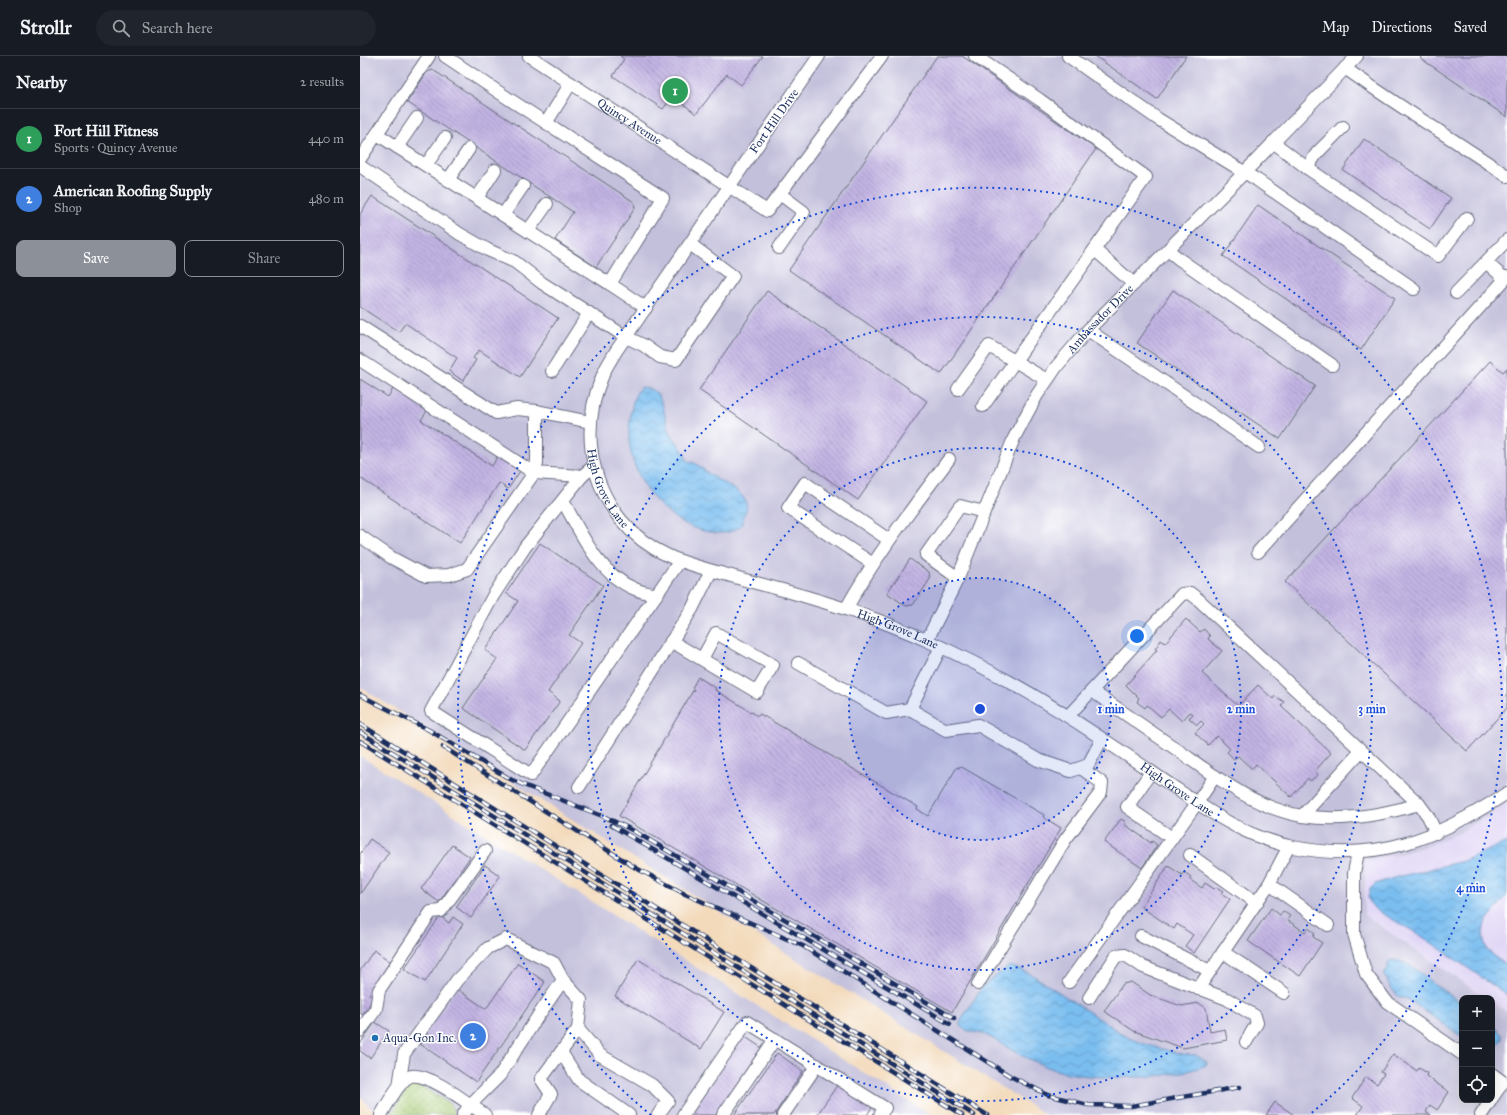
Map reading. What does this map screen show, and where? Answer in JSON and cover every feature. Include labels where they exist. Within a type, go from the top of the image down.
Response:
[{"type":"street","points":[[360,159],[430,56]]},
{"type":"street","points":[[445,56],[663,198],[610,284]]},
{"type":"street","name":"Quincy Avenue","points":[[529,56],[767,211],[780,194]]},
{"type":"street","name":"Fort Hill Drive","points":[[730,186],[819,56]]},
{"type":"street","points":[[779,248],[804,212],[780,194],[882,56]]},
{"type":"street","points":[[975,56],[1040,100],[1146,177],[983,406]]},
{"type":"street","points":[[1068,56],[1158,119],[1258,181],[1414,289]]},
{"type":"street","name":"Ambassador Drive","points":[[927,640],[958,578],[1000,469],[1020,426],[1047,380],[1068,351],[1357,56]]},
{"type":"street","points":[[1345,68],[1507,176]]},
{"type":"street","points":[[546,123],[571,83]]},
{"type":"street","points":[[397,147],[417,118]]},
{"type":"street","points":[[1307,168],[1317,153],[1343,127]]},
{"type":"street","points":[[377,134],[646,308]]},
{"type":"street","points":[[426,165],[445,138]]},
{"type":"street","points":[[1273,142],[1307,168],[1438,256],[1467,218]]},
{"type":"street","points":[[448,180],[469,149]]},
{"type":"street","points":[[360,166],[460,234],[488,250],[515,262],[542,283],[660,357],[676,360],[733,276],[690,244]]},
{"type":"street","points":[[477,198],[495,170]]},
{"type":"street","points":[[503,215],[524,186]]},
{"type":"street","name":"High Grove Lane","points":[[730,186],[626,337],[602,376],[592,407],[590,440],[594,466],[603,491],[612,508],[639,538],[652,548],[678,562],[846,609],[927,640],[991,670],[1029,691],[1068,716],[1213,814],[1242,830],[1264,839],[1289,846],[1325,851],[1358,852],[1395,847],[1436,834],[1507,793]]},
{"type":"street","points":[[528,231],[547,204]]},
{"type":"street","points":[[1456,293],[1507,240]]},
{"type":"street","points":[[1095,250],[1134,284]]},
{"type":"street","points":[[1168,250],[1332,365]]},
{"type":"street","points":[[1258,552],[1506,278],[1486,263]]},
{"type":"street","points":[[552,371],[589,313]]},
{"type":"street","points":[[360,326],[496,413],[517,409],[537,411],[590,422]]},
{"type":"street","points":[[1088,330],[1259,447]]},
{"type":"street","points":[[958,389],[989,346],[1047,380]]},
{"type":"street","points":[[360,360],[534,473],[582,476]]},
{"type":"street","points":[[360,536],[392,558],[426,576],[449,575],[467,569],[534,473],[537,463],[537,411]]},
{"type":"street","points":[[846,609],[861,582],[889,540],[948,459]]},
{"type":"street","points":[[594,466],[582,476],[524,547],[493,596],[431,712],[532,775],[678,562]]},
{"type":"street","points":[[873,564],[788,508],[805,483],[889,540]]},
{"type":"street","points":[[563,501],[591,550],[608,572],[634,589],[656,595]]},
{"type":"street","points":[[958,578],[926,555],[960,506],[984,512]]},
{"type":"street","points":[[579,787],[692,609],[711,571]]},
{"type":"street","points":[[1068,716],[1182,594],[1190,593],[1419,804],[1428,816],[1436,834]]},
{"type":"street","points":[[672,641],[702,659],[757,692],[773,665],[716,632],[702,659]]},
{"type":"street","points":[[910,709],[941,647]]},
{"type":"street","points":[[798,664],[886,713],[910,709],[946,730],[978,725],[1038,760],[1071,771],[1088,765],[1102,739]]},
{"type":"street","points":[[1092,691],[1237,791],[1273,807],[1302,816],[1342,817],[1376,815],[1419,804]]},
{"type":"street","points":[[1302,816],[1361,751]]},
{"type":"street","points":[[978,984],[1065,840],[1101,792],[1102,783],[1080,768]]},
{"type":"street","points":[[1151,772],[1127,807],[1172,838]]},
{"type":"street","points":[[1069,982],[1197,803],[1214,776]]},
{"type":"street","points":[[1198,988],[1269,884],[1289,846]]},
{"type":"street","points":[[360,1032],[376,1009],[379,990],[431,912],[441,911],[485,851]]},
{"type":"street","points":[[1358,852],[1354,873],[1354,934],[1366,974],[1387,1002],[1459,1052]]},
{"type":"street","points":[[1190,855],[1257,902]]},
{"type":"street","points":[[1269,884],[1328,925]]},
{"type":"street","points":[[1141,936],[1210,971]]},
{"type":"street","points":[[399,1086],[404,1054],[457,980],[488,948],[506,939],[554,963],[563,980],[581,1000],[578,1028],[541,1079],[550,1094],[539,1115]]},
{"type":"street","points":[[1223,952],[1284,993]]},
{"type":"street","points":[[1089,998],[1116,956],[1125,955],[1143,967],[1227,999],[1255,1016],[1257,1023],[1246,1042]]},
{"type":"street","points":[[463,1115],[470,1105],[500,1075],[563,980]]},
{"type":"street","points":[[683,1115],[747,1022],[885,1108],[880,1115]]},
{"type":"street","points":[[578,1028],[600,1054],[652,1085],[668,1101],[658,1115]]},
{"type":"street","points":[[723,1115],[775,1039]]},
{"type":"street","points":[[561,1052],[579,1080],[629,1115]]},
{"type":"street","points":[[783,1115],[817,1065]]},
{"type":"street","points":[[381,1115],[399,1086],[411,1076],[424,1076],[451,1091],[485,1115]]},
{"type":"street","points":[[1495,1076],[1505,1083],[1495,1094]]},
{"type":"street","points":[[1481,1115],[1488,1103]]},
{"type":"shaded area","points":[[360,56],[1507,56],[1507,802],[1459,833],[1427,846],[1396,855],[1365,860],[1364,915],[1482,995],[1459,995],[1459,1103],[1495,1103],[1495,1004],[1507,1012],[1507,1115],[1046,1115],[360,687]]},
{"type":"shaded area","points":[[360,756],[931,1115],[378,1115],[360,1097]]},
{"type":"shaded area","points":[[1507,802],[1507,1012],[1495,1004],[1495,995],[1482,995],[1364,916],[1365,860],[1396,855],[1427,846],[1489,815]]},
{"type":"green space","points":[[416,1083],[450,1104],[454,1115],[390,1115],[409,1086]]},
{"type":"water","points":[[642,387],[648,388],[659,397],[670,431],[687,460],[735,489],[744,499],[747,508],[742,524],[735,530],[717,533],[692,527],[677,519],[663,508],[641,480],[634,463],[630,447],[629,430],[632,406],[636,394]]},
{"type":"water","points":[[1507,842],[1507,895],[1485,923],[1483,933],[1487,950],[1507,966],[1507,995],[1420,935],[1376,910],[1370,903],[1368,897],[1370,889],[1375,884],[1397,877],[1463,861]]},
{"type":"water","points":[[1391,960],[1396,960],[1414,968],[1459,1001],[1459,1035],[1408,999],[1399,997],[1391,988],[1384,975]]},
{"type":"water","points":[[1009,966],[1020,969],[1034,976],[1127,1037],[1144,1044],[1182,1054],[1196,1055],[1207,1062],[1206,1065],[1174,1074],[1153,1076],[1110,1077],[1071,1074],[1041,1064],[1013,1051],[981,1033],[963,1029],[960,1026],[960,1022],[982,987]]},
{"type":"water","points":[[1495,1028],[1502,1035],[1502,1040],[1495,1047]]},
{"type":"building","points":[[620,56],[763,56],[741,85],[727,74],[696,114],[681,102],[683,99],[681,98],[677,103],[671,99],[663,109],[613,76],[624,59]]},
{"type":"building","points":[[937,56],[962,56],[1096,149],[941,374],[789,270]]},
{"type":"building","points":[[1095,56],[1186,56],[1157,99]]},
{"type":"building","points":[[1422,56],[1507,56],[1507,117],[1420,58]]},
{"type":"building","points":[[433,70],[634,202],[635,208],[596,267],[555,240],[573,212],[407,102],[427,72]]},
{"type":"building","points":[[1364,139],[1451,198],[1430,229],[1343,170]]},
{"type":"building","points":[[372,196],[558,318],[520,377],[479,350],[473,358],[476,360],[463,381],[449,371],[457,358],[405,323],[399,332],[360,307],[360,214]]},
{"type":"building","points":[[1258,205],[1395,298],[1361,350],[1223,256]]},
{"type":"building","points":[[1173,290],[1315,386],[1280,439],[1137,343]]},
{"type":"building","points":[[767,291],[927,401],[858,500],[699,390]]},
{"type":"building","points":[[1490,361],[1503,372],[1507,368],[1507,708],[1467,751],[1285,582]]},
{"type":"building","points":[[360,379],[388,397],[393,389],[427,411],[421,420],[492,466],[497,457],[520,471],[508,489],[499,483],[460,543],[360,478]]},
{"type":"building","points":[[540,543],[603,585],[569,635],[581,643],[548,692],[560,701],[525,750],[463,708],[497,659],[485,650],[518,601],[506,593]]},
{"type":"building","points":[[910,559],[929,572],[930,579],[913,605],[906,606],[887,593]]},
{"type":"building","points":[[1186,619],[1200,632],[1204,629],[1210,636],[1208,639],[1222,651],[1202,673],[1238,706],[1258,685],[1273,699],[1275,696],[1284,702],[1281,706],[1331,753],[1315,771],[1318,775],[1310,781],[1308,778],[1291,797],[1256,764],[1252,769],[1238,756],[1234,759],[1227,752],[1230,749],[1217,736],[1208,745],[1195,733],[1204,724],[1201,721],[1197,725],[1189,718],[1193,714],[1190,712],[1182,721],[1169,709],[1161,717],[1147,705],[1145,708],[1137,702],[1139,698],[1126,685],[1157,650],[1155,649],[1161,640],[1165,643]]},
{"type":"building","points":[[698,677],[716,688],[715,690],[758,716],[760,714],[918,807],[917,809],[928,816],[957,767],[959,768],[960,766],[1044,815],[1043,817],[1061,828],[952,1012],[619,816],[694,689],[692,688]]},
{"type":"building","points":[[1121,819],[1126,822],[1124,824],[1151,843],[1152,841],[1157,845],[1142,868],[1104,842]]},
{"type":"building","points":[[370,839],[389,852],[360,894],[360,854]]},
{"type":"building","points":[[452,845],[470,857],[439,902],[421,889]]},
{"type":"building","points":[[485,865],[500,876],[471,918],[456,907]]},
{"type":"building","points":[[1168,866],[1182,875],[1184,872],[1191,877],[1189,879],[1202,888],[1205,883],[1214,889],[1216,887],[1223,891],[1221,893],[1230,899],[1194,953],[1185,946],[1193,935],[1177,924],[1174,929],[1141,907]]},
{"type":"building","points":[[1271,908],[1280,915],[1283,911],[1290,916],[1287,920],[1305,932],[1308,928],[1315,933],[1313,937],[1322,943],[1300,976],[1248,941]]},
{"type":"building","points":[[440,916],[449,923],[453,917],[463,924],[425,982],[404,969]]},
{"type":"building","points":[[374,950],[391,962],[369,994],[374,998],[362,1015],[360,1013],[360,971]]},
{"type":"building","points":[[638,959],[724,1012],[701,1049],[615,996]]},
{"type":"building","points":[[518,963],[545,982],[476,1082],[420,1044],[457,989],[486,1009]]},
{"type":"building","points":[[1131,982],[1150,995],[1181,1006],[1199,1003],[1206,1008],[1210,1032],[1225,1029],[1227,1040],[1183,1048],[1134,1031],[1104,1011],[1123,984]]},
{"type":"building","name":"Aqua-Gon Inc.","points":[[375,1022],[389,1031],[370,1058],[360,1051],[360,1044]]},
{"type":"building","points":[[744,1036],[762,1048],[716,1115],[691,1115]]},
{"type":"building","points":[[777,1053],[803,1071],[774,1115],[734,1115]]},
{"type":"building","points":[[1393,1054],[1417,1071],[1419,1068],[1427,1073],[1426,1076],[1449,1092],[1437,1110],[1430,1105],[1426,1112],[1431,1115],[1357,1115],[1363,1106],[1352,1098],[1366,1077],[1377,1084],[1384,1074],[1381,1072]]},
{"type":"building","points":[[838,1084],[872,1107],[867,1115],[817,1115]]},
{"type":"building","points":[[1275,1102],[1294,1115],[1266,1115]]},
{"type":"railway","points":[[360,695],[429,730],[510,779],[605,817],[632,830],[954,1018]]},
{"type":"railway","points":[[360,724],[987,1115]]},
{"type":"railway","points":[[360,732],[974,1115]]},
{"type":"railway","points":[[360,741],[962,1115]]},
{"type":"railway","points":[[443,747],[636,868],[685,894],[803,946],[1010,1076],[1048,1095],[1088,1105],[1131,1106],[1240,1087]]},
{"type":"railway","points":[[611,825],[950,1024]]},
{"type":"place","name":"Fort Hill Fitness","points":[[675,91]]},
{"type":"place","name":"American Roofing Supply","points":[[473,1036]]},
{"type":"place","name":"Aqua-Gon Inc.","points":[[375,1038]]}]
